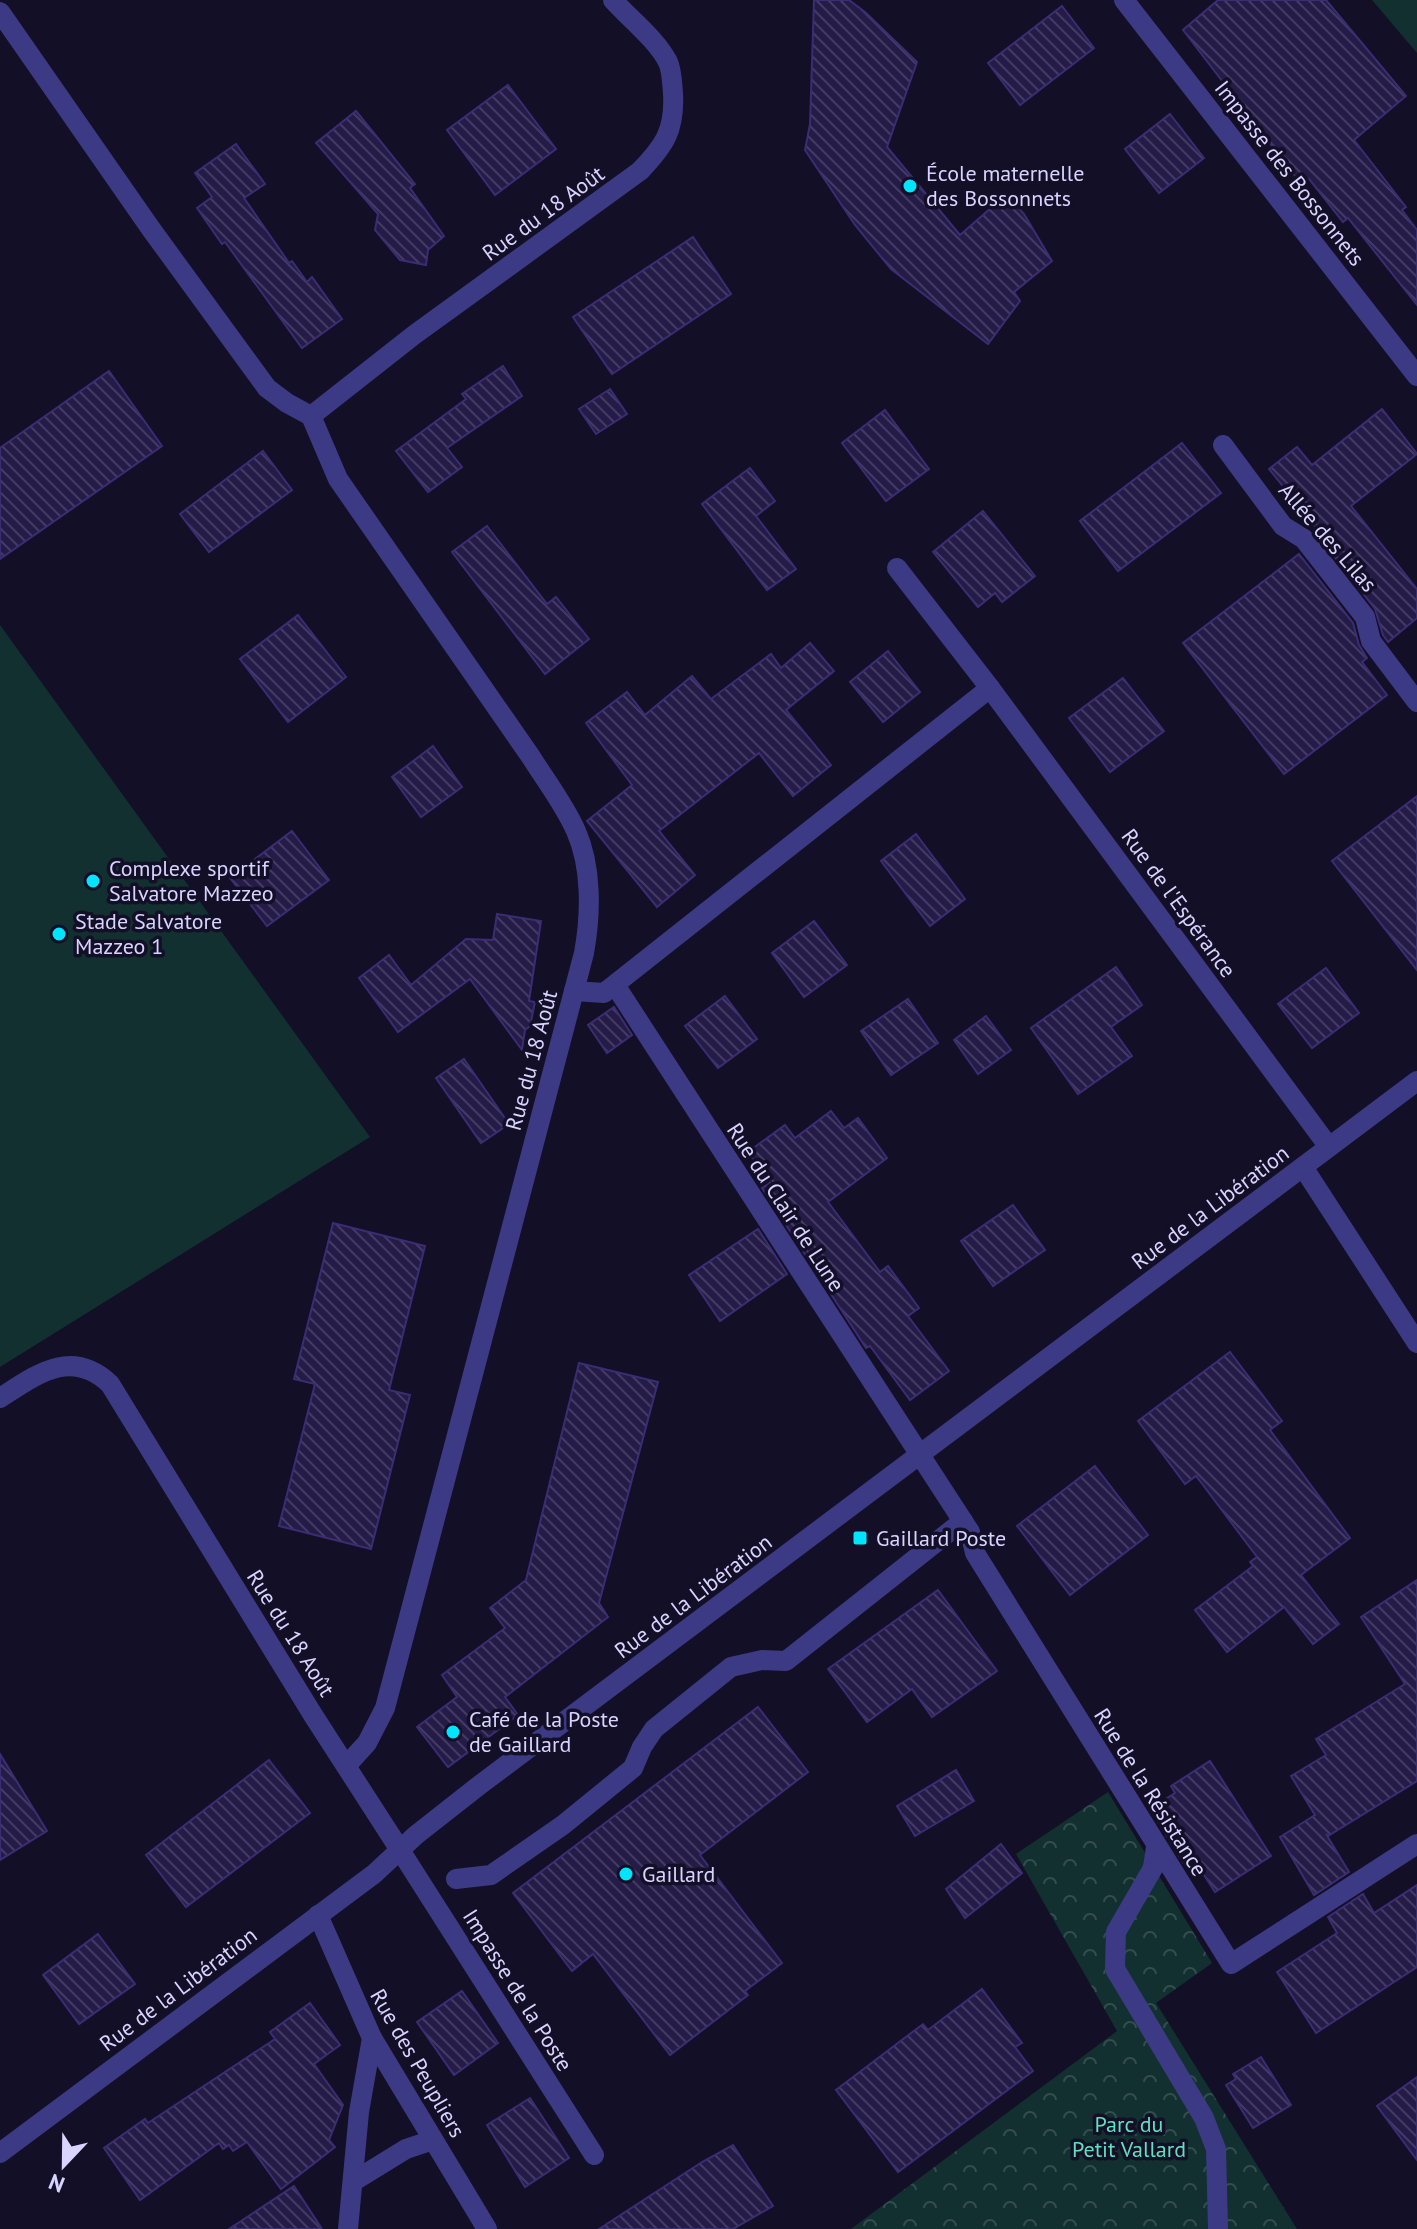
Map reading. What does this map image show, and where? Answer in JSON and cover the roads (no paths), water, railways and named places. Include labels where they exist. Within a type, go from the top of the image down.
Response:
[{"type":"street","name":"Rue du 18 Août","points":[[346,1766],[367,1743],[385,1708],[589,927],[583,851],[576,831],[531,757],[338,479],[311,416],[414,335],[640,171],[657,154],[672,125],[672,77],[667,61],[656,46],[613,0]]},
{"type":"street","name":"Impasse des Bossonnets","points":[[1124,0],[1417,376]]},
{"type":"street","points":[[0,12],[151,229],[267,388],[311,416]]},
{"type":"street","name":"Allée des Lilas","points":[[1223,445],[1283,526],[1304,539],[1365,617],[1371,641],[1417,702]]},
{"type":"street","name":"Rue de l'Espérance","points":[[897,568],[990,688],[1329,1147]]},
{"type":"street","points":[[574,991],[596,995],[615,985],[990,688]]},
{"type":"street","name":"Rue du Clair de Lune","points":[[615,985],[920,1454]]},
{"type":"street","name":"Rue de la Libération","points":[[0,2153],[374,1874],[481,1784],[1417,1081]]},
{"type":"street","points":[[1303,1167],[1417,1343]]},
{"type":"street","name":"Rue du 18 Août","points":[[0,1398],[46,1370],[66,1366],[95,1373],[110,1384],[400,1850]]},
{"type":"street","name":"Rue de la Résistance","points":[[920,1454],[970,1532],[975,1553],[1231,1964],[1417,1844]]},
{"type":"street","points":[[456,1879],[479,1878],[500,1870],[563,1825],[633,1768],[654,1729],[731,1667],[762,1660],[786,1661],[963,1521]]},
{"type":"street","points":[[1156,1847],[1153,1868],[1116,1932],[1115,1969],[1169,2055],[1208,2128],[1216,2149],[1218,2229]]},
{"type":"street","name":"Impasse de la Poste","points":[[400,1850],[594,2155]]},
{"type":"street","name":"Rue des Peupliers","points":[[318,1915],[372,2038],[487,2229]]},
{"type":"street","points":[[348,2229],[359,2112],[372,2038]]},
{"type":"street","points":[[354,2181],[406,2149],[433,2140]]},
{"type":"place","name":"École maternelle des Bossonnets","points":[[910,186]]},
{"type":"place","name":"Complexe sportif Salvatore Mazzeo","points":[[93,881]]},
{"type":"place","name":"Stade Salvatore Mazzeo 1","points":[[59,934]]},
{"type":"place","name":"Gaillard Poste","points":[[860,1538]]},
{"type":"place","name":"Café de la Poste de Gaillard","points":[[453,1732]]},
{"type":"place","name":"Gaillard","points":[[626,1874]]},
{"type":"park label","name":"Parc du Petit Vallard","points":[[1129,2136]]}]
